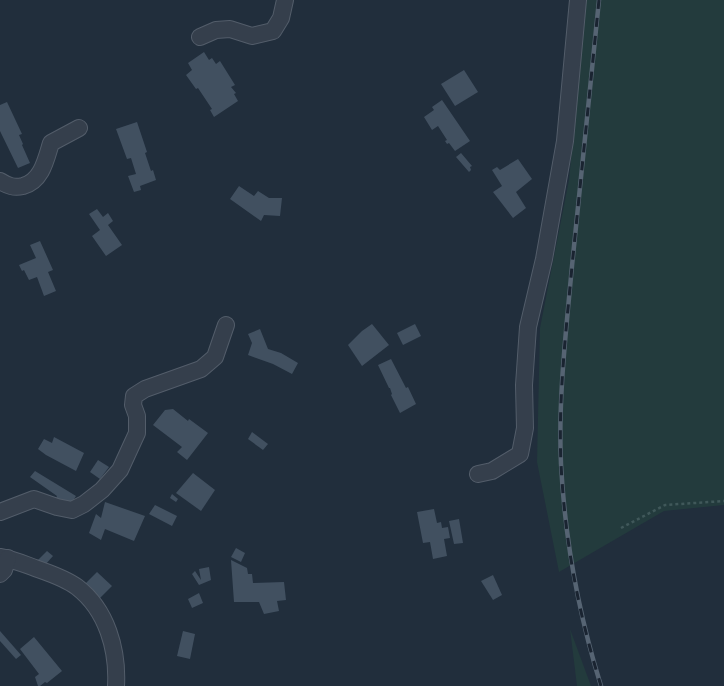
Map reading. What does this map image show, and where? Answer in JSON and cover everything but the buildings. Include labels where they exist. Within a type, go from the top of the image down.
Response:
[{"type":"street","points":[[200,37],[216,30],[230,29],[252,36],[273,31],[281,18],[285,0]]},
{"type":"street","points":[[478,474],[492,471],[520,454],[525,428],[524,385],[528,327],[544,259],[565,141],[578,0]]},
{"type":"street","points":[[0,181],[16,188],[31,184],[42,170],[51,143],[79,128]]},
{"type":"street","points":[[0,512],[34,499],[56,507],[72,510],[84,504],[102,490],[120,470],[137,433],[137,416],[133,405],[134,396],[145,389],[201,369],[215,358],[226,325]]},
{"type":"street","points":[[0,574],[4,570],[4,558],[61,578],[76,586],[90,599],[105,623],[114,649],[117,670],[116,686]]},
{"type":"path","points":[[622,528],[665,505],[724,501]]},
{"type":"green space","points":[[586,0],[724,0],[724,505],[664,511],[559,572],[537,462],[540,328],[569,180]]},
{"type":"green space","points":[[570,629],[591,686],[577,686]]},
{"type":"railway","points":[[599,0],[565,341],[560,440],[563,493],[569,549],[579,604],[601,686]]}]
